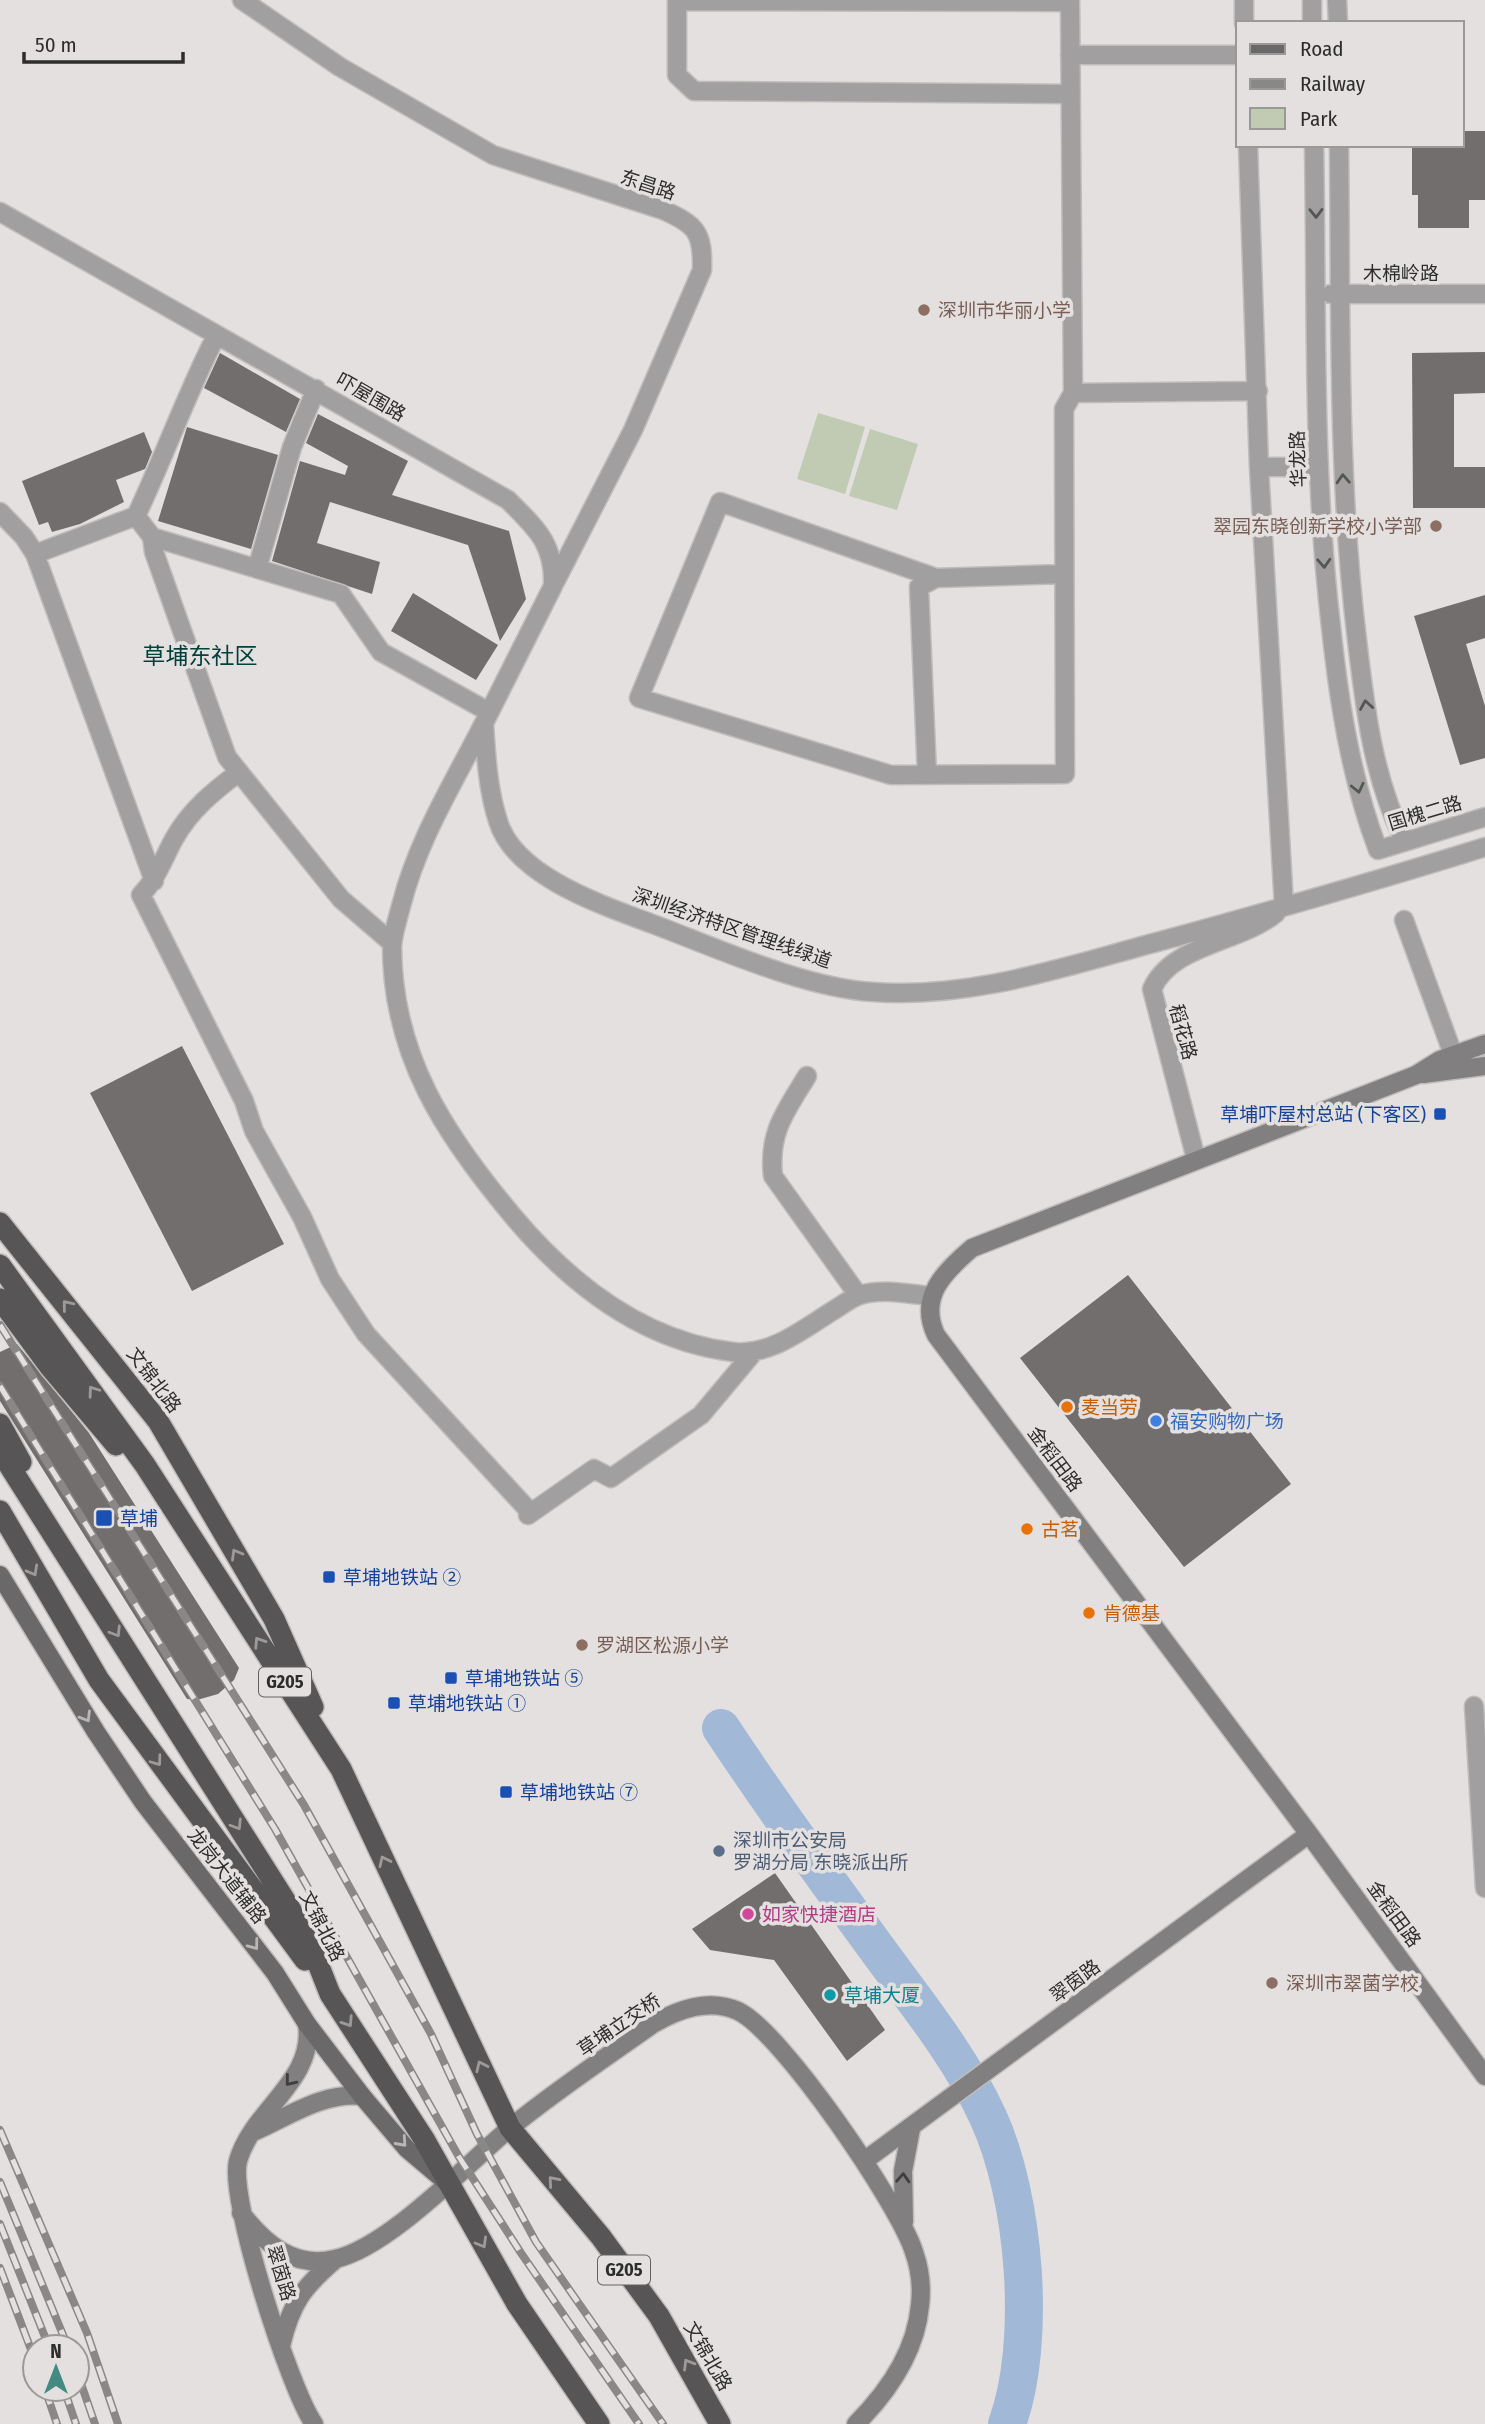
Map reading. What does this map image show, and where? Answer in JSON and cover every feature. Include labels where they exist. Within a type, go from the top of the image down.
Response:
[{"type":"highway","name":"文锦北路","points":[[0,1223],[158,1421],[274,1619],[341,1769],[510,2128],[601,2237],[659,2316],[720,2424]]},
{"type":"highway","name":"文锦北路","points":[[1,1267],[90,1386],[184,1524],[341,1769]]},
{"type":"highway","points":[[0,1299],[50,1367],[184,1524]]},
{"type":"highway","points":[[0,1424],[98,1603]]},
{"type":"highway","name":"文锦北路","points":[[0,1451],[288,1905],[311,1946],[330,1994],[424,2139],[517,2304],[599,2424]]},
{"type":"highway","points":[[0,1511],[99,1681],[330,1994]]},
{"type":"main road","name":"龙岗大道辅路","points":[[0,1574],[130,1782],[275,1973],[307,2024],[407,2149],[447,2184]]},
{"type":"street","name":"东昌路","points":[[242,0],[340,67],[493,155],[663,210],[688,221],[703,242],[702,270],[639,418],[553,586]]},
{"type":"street","points":[[1244,0],[1244,21]]},
{"type":"street","points":[[1312,0],[1312,21]]},
{"type":"street","points":[[1338,0],[1338,21]]},
{"type":"street","points":[[1065,574],[936,578],[720,502],[639,698],[891,775],[1065,774],[1065,574],[1065,409],[1073,393],[1070,1],[677,1],[677,75],[694,91],[1070,93]]},
{"type":"street","points":[[1070,55],[1236,55]]},
{"type":"street","points":[[1248,147],[1259,467],[1284,907]]},
{"type":"street","name":"华龙路","points":[[1314,147],[1318,467],[1325,575],[1335,665],[1359,795],[1378,849]]},
{"type":"street","points":[[1339,147],[1342,469],[1350,586],[1360,672],[1378,768],[1387,803],[1405,840]]},
{"type":"street","name":"吓屋围路","points":[[0,212],[508,500],[534,526],[549,548],[554,566],[553,586]]},
{"type":"street","name":"木棉岭路","points":[[1316,294],[1485,294]]},
{"type":"street","points":[[35,554],[136,516],[161,463],[190,387],[216,336]]},
{"type":"street","points":[[257,569],[292,447],[316,389]]},
{"type":"street","points":[[1073,393],[1258,391]]},
{"type":"street","points":[[1259,467],[1318,467]]},
{"type":"street","points":[[0,512],[24,537],[35,554],[154,881]]},
{"type":"street","points":[[136,516],[152,537],[154,552],[227,757],[341,899],[392,943]]},
{"type":"street","points":[[152,537],[341,594],[381,652],[486,718]]},
{"type":"street","points":[[927,775],[919,587],[936,578]]},
{"type":"street","points":[[553,586],[425,832],[408,880],[392,943],[401,1021],[414,1070],[440,1118],[479,1176],[530,1237],[573,1280],[615,1310],[668,1336],[730,1351],[753,1353],[777,1344],[858,1295],[884,1292],[930,1296],[943,1274],[972,1248],[1196,1159],[1456,1062],[1485,1044]]},
{"type":"street","name":"深圳经济特区管理线绿道","points":[[486,718],[487,766],[498,824],[511,844],[541,874],[606,906],[812,980],[870,992],[924,994],[1005,982],[1284,907],[1485,847]]},
{"type":"street","points":[[239,772],[201,801],[175,836],[154,881],[141,895],[244,1101],[254,1130],[302,1217],[330,1279],[366,1334],[530,1514],[594,1469],[611,1478],[701,1415],[753,1353]]},
{"type":"street","name":"国槐二路","points":[[1378,849],[1485,817]]},
{"type":"street","name":"稻花路","points":[[1196,1159],[1152,989],[1159,973],[1180,960],[1263,924],[1284,907]]},
{"type":"street","points":[[1404,920],[1456,1062]]},
{"type":"street","points":[[1456,1062],[1485,1066]]},
{"type":"street","points":[[807,1076],[777,1126],[771,1154],[773,1176],[858,1295]]},
{"type":"street","name":"金稻田路","points":[[930,1296],[931,1325],[936,1335],[1309,1834],[1485,2076]]},
{"type":"street","points":[[1474,1706],[1485,1888]]},
{"type":"street","name":"翠茵路","points":[[864,2161],[1309,1834]]},
{"type":"street","name":"草埔立交桥","points":[[447,2184],[510,2128],[653,2024],[674,2012],[715,2005],[743,2014],[767,2032],[864,2161],[905,2228]]},
{"type":"street","name":"翠茵路","points":[[307,2024],[308,2053],[246,2140],[238,2162],[236,2178],[241,2213],[281,2346],[302,2407],[314,2424]]},
{"type":"street","points":[[253,2132],[325,2099],[347,2094],[362,2096]]},
{"type":"street","points":[[856,2424],[891,2383],[914,2330],[920,2305],[920,2276],[905,2228],[903,2171],[911,2129]]},
{"type":"street","points":[[281,2346],[291,2310],[299,2294],[336,2259],[373,2241],[447,2184]]},
{"type":"street","points":[[241,2213],[258,2235],[275,2250],[298,2259],[336,2259]]},
{"type":"green space","points":[[818,413],[865,427],[845,494],[797,479]]},
{"type":"green space","points":[[870,429],[918,444],[897,510],[849,496]]},
{"type":"building","points":[[1464,131],[1485,131],[1485,200],[1469,200],[1469,228],[1418,228],[1418,195],[1412,195],[1412,147],[1464,147]]},
{"type":"building","points":[[1485,352],[1485,393],[1454,394],[1454,467],[1485,467],[1485,508],[1413,508],[1412,353]]},
{"type":"building","points":[[220,353],[300,399],[286,432],[204,388]]},
{"type":"building","points":[[318,414],[408,461],[392,495],[509,531],[526,599],[500,641],[468,545],[330,502],[317,543],[380,562],[372,594],[272,561],[300,461],[345,475],[348,466],[306,443]]},
{"type":"building","points":[[187,427],[278,455],[251,549],[158,521]]},
{"type":"building","points":[[144,432],[152,452],[145,469],[116,480],[124,502],[80,524],[52,532],[48,522],[39,525],[22,481]]},
{"type":"building","points":[[413,593],[498,645],[476,680],[391,631]]},
{"type":"building","points":[[1485,595],[1485,638],[1466,644],[1485,706],[1485,758],[1460,765],[1414,616]]},
{"type":"building","points":[[182,1046],[284,1244],[192,1291],[90,1093]]},
{"type":"building","name":"福安购物广场","points":[[1128,1275],[1291,1484],[1184,1567],[1020,1358]]},
{"type":"building","points":[[17,1344],[89,1433],[239,1668],[234,1680],[218,1694],[197,1700],[187,1699],[0,1401],[0,1352]]},
{"type":"building","name":"草埔大厦","points":[[775,1873],[885,2030],[847,2061],[774,1960],[710,1950],[692,1929]]},
{"type":"waterway","points":[[721,1728],[799,1842],[938,2033],[965,2074],[988,2117],[1011,2187],[1023,2270],[1022,2353],[1007,2424]]},
{"type":"railway","points":[[0,1325],[304,1805],[431,2034],[477,2134],[536,2242],[663,2424]]},
{"type":"railway","points":[[0,1386],[275,1829],[459,2157],[521,2253],[639,2424]]},
{"type":"railway","points":[[0,2130],[87,2333],[118,2424]]},
{"type":"railway","points":[[0,2182],[62,2333]]},
{"type":"railway","points":[[0,2224],[43,2333]]},
{"type":"railway","points":[[0,2268],[25,2333]]},
{"type":"railway","points":[[50,2403],[57,2424]]},
{"type":"railway","points":[[69,2403],[76,2424]]},
{"type":"railway","points":[[88,2403],[95,2424]]},
{"type":"place","name":"深圳市华丽小学","points":[[924,310]]},
{"type":"place","name":"翠园东晓创新学校小学部","points":[[1436,526]]},
{"type":"place","name":"草埔吓屋村总站 (下客区)","points":[[1440,1114]]},
{"type":"place","name":"麦当劳","points":[[1067,1407]]},
{"type":"place","name":"福安购物广场","points":[[1156,1421]]},
{"type":"place","name":"草埔","points":[[104,1518]]},
{"type":"place","name":"古茗","points":[[1027,1529]]},
{"type":"place","name":"草埔地铁站 ②","points":[[329,1577]]},
{"type":"place","name":"肯德基","points":[[1089,1613]]},
{"type":"place","name":"罗湖区松源小学","points":[[582,1645]]},
{"type":"place","name":"草埔地铁站 ⑤","points":[[451,1678]]},
{"type":"place","name":"草埔地铁站 ①","points":[[394,1703]]},
{"type":"place","name":"草埔地铁站 ⑦","points":[[506,1792]]},
{"type":"place","name":"深圳市公安局 罗湖分局 东晓派出所","points":[[719,1851]]},
{"type":"place","name":"如家快捷酒店","points":[[748,1914]]},
{"type":"place","name":"深圳市翠菌学校","points":[[1272,1983]]},
{"type":"place","name":"草埔大厦","points":[[830,1995]]},
{"type":"district","name":"草埔东社区","points":[[200,656]]}]
